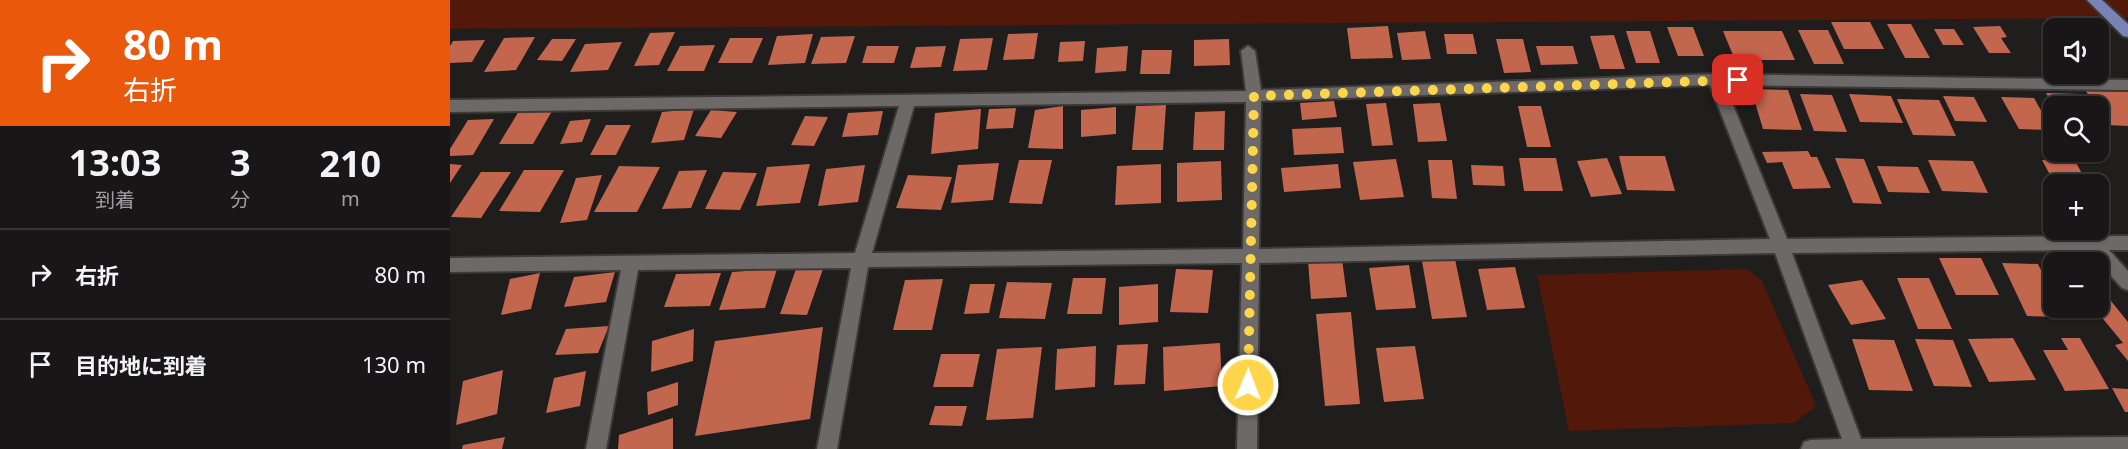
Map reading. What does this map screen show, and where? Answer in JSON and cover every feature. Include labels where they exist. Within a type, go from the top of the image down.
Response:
[{"type":"main road","points":[[2094,0],[2128,32]]},
{"type":"street","points":[[1247,449],[1254,96],[1248,51]]},
{"type":"street","points":[[1715,79],[1781,246],[1855,448]]},
{"type":"street","points":[[450,106],[1254,96],[1715,79],[2128,85]]},
{"type":"street","points":[[827,449],[861,261],[908,100]]},
{"type":"street","points":[[450,265],[2128,243]]},
{"type":"street","points":[[2093,244],[2128,283]]},
{"type":"street","points":[[596,449],[631,263]]},
{"type":"street","points":[[1811,449],[2128,446]]},
{"type":"shaded area","points":[[450,0],[2128,0],[2128,18],[450,29]]},
{"type":"shaded area","points":[[1747,269],[1762,281],[1816,406],[1794,423],[1569,431],[1537,275]]},
{"type":"building","points":[[1831,22],[1870,22],[1884,49],[1844,49]]},
{"type":"building","points":[[1887,24],[1911,24],[1930,58],[1905,58]]},
{"type":"building","points":[[1388,26],[1393,58],[1351,59],[1347,28]]},
{"type":"building","points":[[2000,26],[2007,37],[2001,38],[2011,53],[1989,53],[1973,27]]},
{"type":"building","points":[[1667,27],[1693,27],[1704,56],[1678,56]]},
{"type":"building","points":[[1934,29],[1954,29],[1964,45],[1943,45]]},
{"type":"building","points":[[1798,30],[1828,30],[1844,64],[1814,64]]},
{"type":"building","points":[[1425,31],[1431,59],[1402,60],[1397,33]]},
{"type":"building","points":[[1626,31],[1650,31],[1660,63],[1636,63]]},
{"type":"building","points":[[1723,31],[1782,31],[1795,60],[1735,60]]},
{"type":"building","points":[[675,32],[659,65],[634,66],[650,33]]},
{"type":"building","points":[[1038,33],[1034,59],[1003,60],[1008,34]]},
{"type":"building","points":[[813,34],[805,63],[768,65],[777,36]]},
{"type":"building","points":[[1444,34],[1473,34],[1477,54],[1447,54]]},
{"type":"building","points":[[1614,35],[1625,69],[1600,69],[1590,36]]},
{"type":"building","points":[[855,36],[846,63],[811,64],[821,37]]},
{"type":"building","points":[[535,37],[516,70],[484,72],[504,38]]},
{"type":"building","points":[[730,38],[763,38],[752,63],[718,63]]},
{"type":"building","points":[[993,38],[987,70],[953,71],[960,39]]},
{"type":"building","points":[[552,39],[576,39],[562,61],[537,60]]},
{"type":"building","points":[[1229,39],[1230,65],[1194,66],[1194,40]]},
{"type":"building","points":[[1496,39],[1523,39],[1531,72],[1504,73]]},
{"type":"building","points":[[485,40],[472,62],[450,63],[450,46],[453,41]]},
{"type":"building","points":[[1085,41],[1083,61],[1058,62],[1060,42]]},
{"type":"building","points":[[622,42],[608,70],[570,72],[585,44]]},
{"type":"building","points":[[715,45],[704,71],[667,71],[680,46]]},
{"type":"building","points":[[867,46],[899,46],[894,63],[862,63]]},
{"type":"building","points":[[946,46],[941,67],[910,68],[916,47]]},
{"type":"building","points":[[1128,46],[1126,71],[1095,73],[1097,48]]},
{"type":"building","points":[[1536,46],[1573,46],[1578,64],[1541,65]]},
{"type":"building","points":[[1142,50],[1172,50],[1170,74],[1140,74]]},
{"type":"building","points":[[1751,89],[1788,90],[1802,130],[1763,129]]},
{"type":"building","points":[[2086,91],[2128,92],[2128,126],[2109,125],[2109,96],[2089,96]]},
{"type":"building","points":[[2046,93],[2080,94],[2081,96],[2048,96]]},
{"type":"building","points":[[1800,94],[1832,95],[1847,132],[1814,131]]},
{"type":"building","points":[[1849,94],[1891,96],[1903,123],[1860,122]]},
{"type":"building","points":[[1943,96],[1974,97],[1987,122],[1955,121]]},
{"type":"building","points":[[2001,97],[2034,98],[2043,114],[2043,130],[2019,129]]},
{"type":"building","points":[[1897,99],[1939,100],[1956,136],[1913,135]]},
{"type":"building","points":[[1334,101],[1337,117],[1302,120],[1300,103]]},
{"type":"building","points":[[1386,103],[1393,145],[1372,146],[1366,104]]},
{"type":"building","points":[[1440,103],[1447,141],[1418,142],[1413,104]]},
{"type":"building","points":[[1166,105],[1163,150],[1132,150],[1136,106]]},
{"type":"building","points":[[1063,106],[1063,149],[1028,148],[1035,110]]},
{"type":"building","points":[[1518,106],[1541,106],[1551,147],[1527,147]]},
{"type":"building","points":[[1116,107],[1116,134],[1081,137],[1081,110]]},
{"type":"building","points":[[1016,108],[1013,128],[986,129],[989,109]]},
{"type":"building","points":[[694,109],[684,140],[651,143],[662,112]]},
{"type":"building","points":[[981,109],[978,149],[931,154],[935,113]]},
{"type":"building","points":[[711,110],[737,112],[721,138],[695,136]]},
{"type":"building","points":[[519,111],[552,111],[533,144],[499,144]]},
{"type":"building","points":[[883,111],[878,135],[842,137],[848,113]]},
{"type":"building","points":[[1225,111],[1224,150],[1193,150],[1195,112]]},
{"type":"building","points":[[805,116],[828,117],[814,146],[791,145]]},
{"type":"building","points":[[494,119],[473,155],[450,156],[450,149],[468,120]]},
{"type":"building","points":[[591,119],[582,142],[560,144],[570,121]]},
{"type":"building","points":[[606,125],[631,125],[616,155],[590,155]]},
{"type":"building","points":[[1341,127],[1344,153],[1294,155],[1292,129]]},
{"type":"building","points":[[1808,151],[1811,157],[1817,157],[1831,188],[1793,189],[1782,162],[1767,163],[1762,152]]},
{"type":"building","points":[[1619,156],[1665,156],[1675,191],[1627,190]]},
{"type":"building","points":[[1519,158],[1556,158],[1563,191],[1524,191]]},
{"type":"building","points":[[1607,158],[1622,194],[1591,197],[1577,161]]},
{"type":"building","points":[[1835,158],[1864,159],[1882,204],[1853,203]]},
{"type":"building","points":[[1396,159],[1404,197],[1360,200],[1353,162]]},
{"type":"building","points":[[1019,160],[1052,160],[1042,204],[1009,203]]},
{"type":"building","points":[[1428,160],[1452,160],[1457,199],[1432,198]]},
{"type":"building","points":[[1928,160],[1973,161],[1988,193],[1942,191]]},
{"type":"building","points":[[1221,161],[1222,200],[1177,202],[1177,163]]},
{"type":"building","points":[[2043,162],[2076,162],[2082,174],[2050,174]]},
{"type":"building","points":[[999,163],[993,200],[951,203],[958,165]]},
{"type":"building","points":[[450,164],[462,165],[450,183]]},
{"type":"building","points":[[810,164],[800,203],[756,206],[767,167]]},
{"type":"building","points":[[1161,164],[1161,203],[1115,205],[1117,166]]},
{"type":"building","points":[[1338,164],[1341,188],[1284,192],[1281,168]]},
{"type":"building","points":[[865,165],[858,202],[818,206],[826,169]]},
{"type":"building","points":[[1471,165],[1503,166],[1505,186],[1473,185]]},
{"type":"building","points":[[619,166],[660,167],[637,212],[594,212]]},
{"type":"building","points":[[1877,166],[1918,167],[1930,193],[1888,192]]},
{"type":"building","points":[[524,170],[564,170],[540,212],[499,211]]},
{"type":"building","points":[[707,170],[691,208],[662,209],[679,171]]},
{"type":"building","points":[[481,172],[511,172],[481,218],[451,217]]},
{"type":"building","points":[[723,172],[757,173],[740,210],[705,209]]},
{"type":"building","points":[[602,175],[587,220],[560,223],[576,178]]},
{"type":"building","points":[[908,175],[952,177],[941,210],[896,208]]},
{"type":"building","points":[[1939,258],[1981,258],[1999,295],[1956,295]]},
{"type":"building","points":[[1342,259],[1347,297],[1311,299],[1308,261]]},
{"type":"building","points":[[1455,259],[1467,317],[1432,319],[1422,261]]},
{"type":"building","points":[[2002,263],[2038,264],[2043,274],[2043,316],[2027,316]]},
{"type":"building","points":[[1409,265],[1416,308],[1376,310],[1369,268]]},
{"type":"building","points":[[1515,267],[1525,308],[1487,310],[1478,269]]},
{"type":"building","points":[[777,269],[765,308],[719,310],[732,272]]},
{"type":"building","points":[[796,269],[823,269],[807,315],[780,314]]},
{"type":"building","points":[[1176,269],[1213,270],[1208,313],[1170,312]]},
{"type":"building","points":[[615,272],[606,302],[564,307],[574,277]]},
{"type":"building","points":[[540,273],[531,309],[501,315],[510,279]]},
{"type":"building","points":[[721,273],[710,306],[664,307],[676,274]]},
{"type":"building","points":[[1073,278],[1106,278],[1102,314],[1067,314]]},
{"type":"building","points":[[1897,278],[1929,278],[1952,329],[1918,329]]},
{"type":"building","points":[[943,279],[932,330],[893,330],[905,280]]},
{"type":"building","points":[[1862,280],[1886,319],[1851,325],[1828,285]]},
{"type":"building","points":[[1007,282],[1052,283],[1045,319],[999,318]]},
{"type":"building","points":[[970,284],[995,284],[989,313],[964,314]]},
{"type":"building","points":[[1158,284],[1158,322],[1119,325],[1119,287]]},
{"type":"building","points":[[2109,298],[2128,322],[2128,361],[2115,345],[2123,343],[2102,318],[2109,318]]},
{"type":"building","points":[[1351,312],[1360,404],[1325,406],[1316,314]]},
{"type":"building","points":[[609,326],[598,353],[555,355],[566,329]]},
{"type":"building","points":[[823,327],[810,419],[695,436],[715,341]]},
{"type":"building","points":[[694,329],[693,361],[651,372],[652,341]]},
{"type":"building","points":[[2013,338],[2036,380],[1989,382],[1968,339]]},
{"type":"building","points":[[2061,338],[2080,338],[2109,389],[2065,391],[2043,350],[2068,350]]},
{"type":"building","points":[[1852,339],[1894,340],[1913,391],[1869,390]]},
{"type":"building","points":[[1915,339],[1953,340],[1972,387],[1934,386]]},
{"type":"building","points":[[1220,343],[1222,386],[1164,391],[1163,347]]},
{"type":"building","points":[[1148,344],[1145,384],[1114,385],[1117,345]]},
{"type":"building","points":[[1096,346],[1095,387],[1055,390],[1057,349]]},
{"type":"building","points":[[1415,346],[1424,399],[1384,402],[1376,348]]},
{"type":"building","points":[[1042,347],[1033,418],[986,420],[997,349]]},
{"type":"building","points":[[941,354],[980,354],[973,387],[933,387]]},
{"type":"building","points":[[503,370],[497,414],[456,425],[463,381]]},
{"type":"building","points":[[586,371],[580,406],[546,413],[554,378]]},
{"type":"building","points":[[678,382],[678,405],[648,415],[647,392]]},
{"type":"building","points":[[2112,388],[2128,389],[2128,412],[2125,412]]},
{"type":"building","points":[[935,406],[967,406],[962,426],[929,425]]},
{"type":"building","points":[[673,418],[673,449],[618,449],[619,435]]},
{"type":"building","points":[[505,437],[502,449],[462,449],[463,445]]},
{"type":"route","points":[[1248,385],[1254,96],[1738,80]]}]
